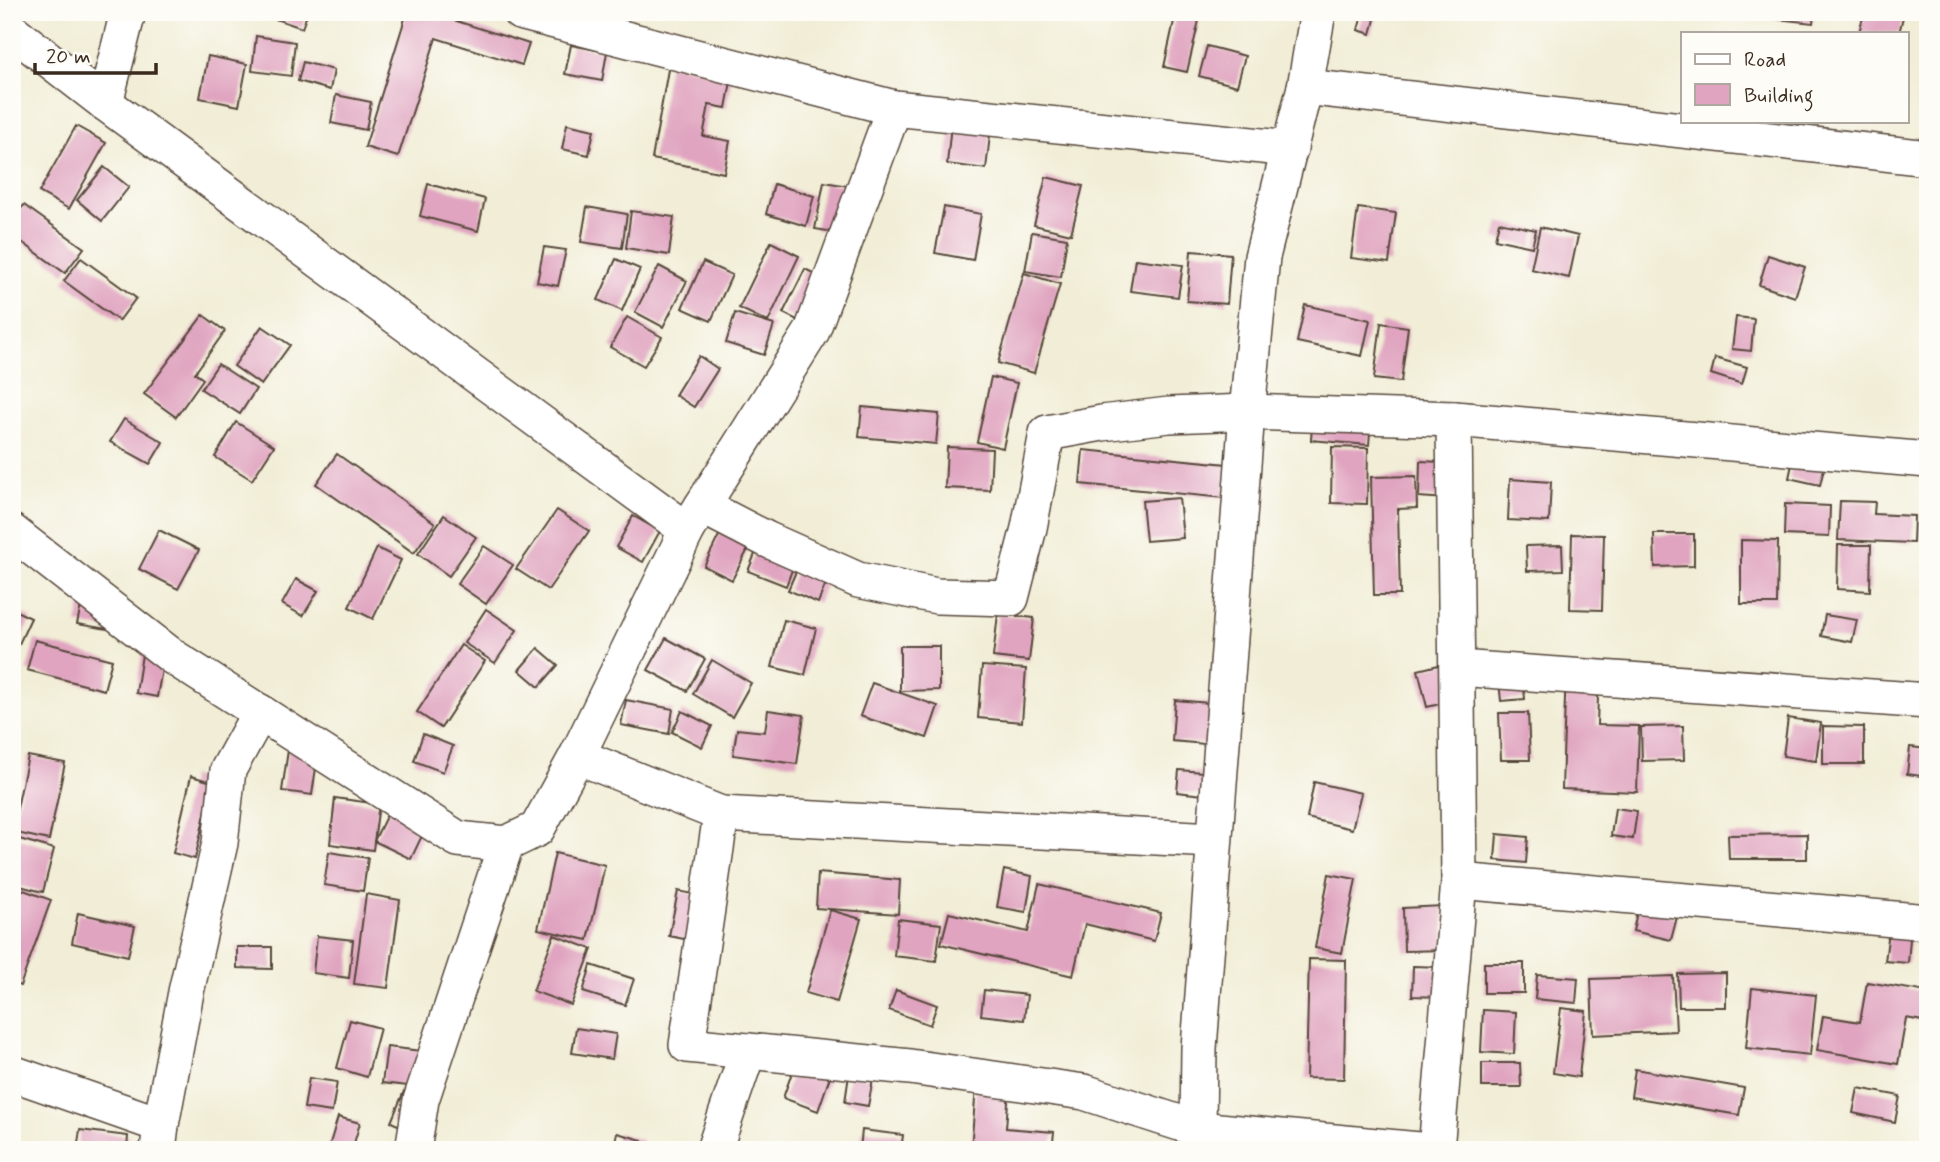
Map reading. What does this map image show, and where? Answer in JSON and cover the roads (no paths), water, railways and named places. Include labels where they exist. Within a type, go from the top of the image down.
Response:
[{"type":"street","points":[[105,103],[128,12]]},
{"type":"street","points":[[520,12],[894,107],[1290,149]]},
{"type":"street","points":[[1201,1139],[1199,1048],[1247,412],[1262,257],[1305,87],[1318,12]]},
{"type":"street","points":[[12,31],[105,103],[695,518],[766,539],[858,580],[937,596],[1011,598],[1029,528],[1047,433],[1169,415],[1247,412],[1454,419],[1928,460]]},
{"type":"street","points":[[1305,87],[1928,158]]},
{"type":"street","points":[[12,532],[173,657],[458,839],[506,844],[537,829],[577,756],[695,518],[812,331],[894,107]]},
{"type":"street","points":[[1436,1150],[1459,881],[1454,419]]},
{"type":"street","points":[[1458,668],[1928,701]]},
{"type":"street","points":[[12,1073],[159,1138],[186,992],[220,843],[228,769],[260,712]]},
{"type":"street","points":[[577,756],[720,814],[1214,840]]},
{"type":"street","points":[[720,814],[687,1045],[911,1067],[1084,1092],[1201,1139],[1419,1150]]},
{"type":"street","points":[[413,1150],[421,1100],[506,844]]},
{"type":"street","points":[[1459,881],[1928,922]]},
{"type":"street","points":[[714,1150],[748,1051]]}]
